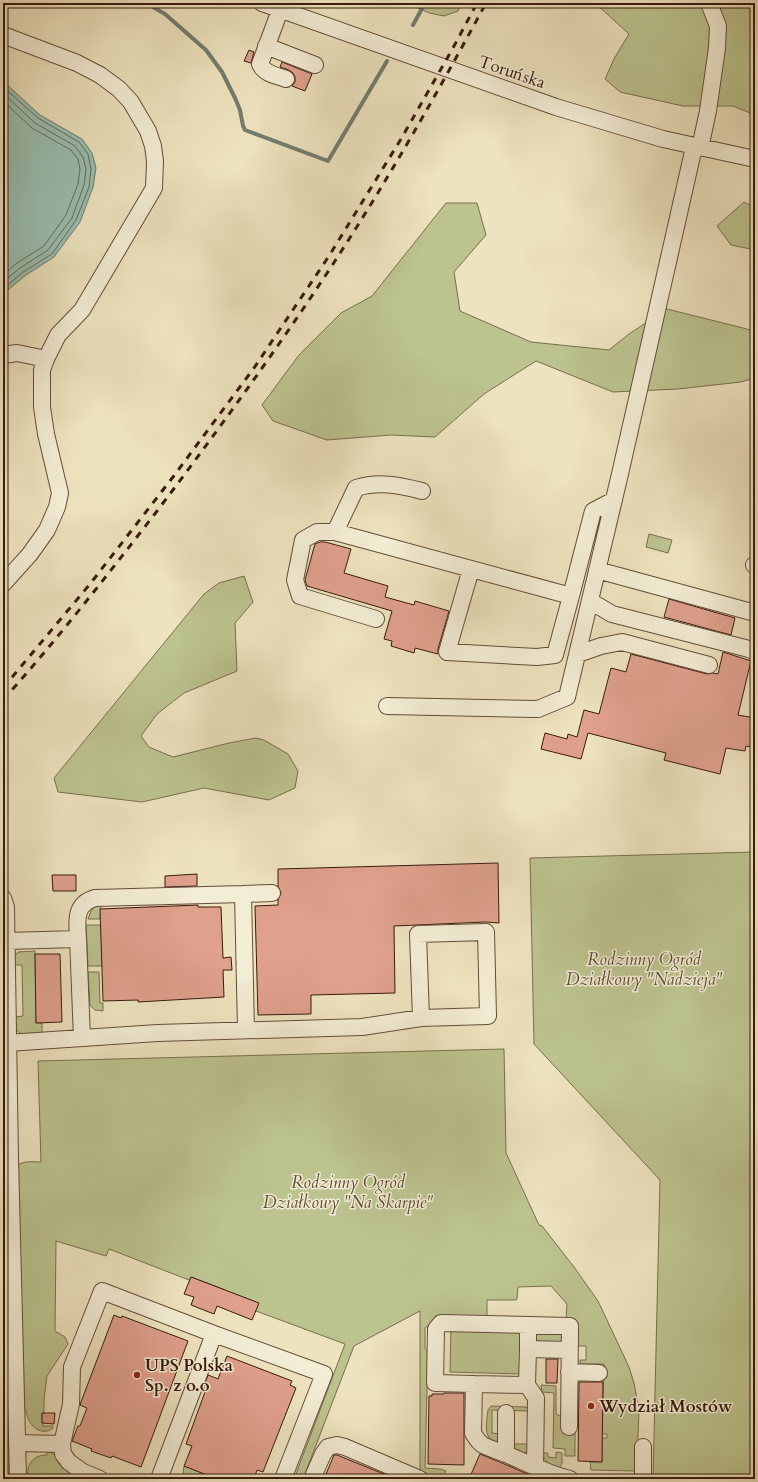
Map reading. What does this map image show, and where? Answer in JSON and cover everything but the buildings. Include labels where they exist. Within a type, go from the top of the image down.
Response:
[{"type":"street","name":"Toruńska","points":[[262,3],[554,106],[628,129],[697,147],[755,159]]},
{"type":"street","points":[[387,706],[538,709],[567,697],[697,147],[708,111],[717,48],[718,26],[709,3]]},
{"type":"street","points":[[280,10],[261,60],[261,66],[266,71],[286,80]]},
{"type":"street","points":[[3,35],[77,62],[100,75],[119,89],[131,102],[148,131],[154,146],[155,160],[154,188],[82,310],[58,335],[51,346],[42,370],[42,407],[46,434],[60,494],[57,508],[46,530],[30,554],[3,584]]},
{"type":"street","points":[[266,46],[315,66]]},
{"type":"street","points":[[3,355],[18,353],[46,359]]},
{"type":"street","points":[[335,532],[356,488],[370,484],[396,484],[422,490]]},
{"type":"street","points":[[471,569],[447,652],[538,657],[555,655],[593,511],[614,500]]},
{"type":"street","points":[[376,619],[300,596],[295,580],[303,540],[317,532],[335,532],[571,596]]},
{"type":"street","points":[[597,570],[755,613]]},
{"type":"street","points":[[590,601],[612,614],[749,649],[755,652]]},
{"type":"street","points":[[578,654],[601,646],[622,642],[709,665]]},
{"type":"street","points":[[82,1038],[78,917],[81,907],[88,900],[95,898],[272,893]]},
{"type":"street","points":[[243,894],[246,1030]]},
{"type":"street","points":[[3,898],[6,907],[5,1017],[7,1043],[18,1479]]},
{"type":"street","points":[[7,1043],[246,1030],[362,1027],[421,1018],[488,1016],[486,932],[418,934],[421,1018]]},
{"type":"street","points":[[6,941],[78,939]]},
{"type":"street","points":[[100,1479],[83,1472],[69,1462],[63,1454],[62,1444],[71,1404],[72,1367],[102,1291],[324,1374],[283,1479]]},
{"type":"street","points":[[527,1385],[435,1383],[436,1329],[441,1323],[570,1326],[568,1427]]},
{"type":"street","points":[[528,1325],[527,1385],[536,1398],[535,1467]]},
{"type":"street","points":[[148,1479],[150,1476],[158,1479],[214,1334]]},
{"type":"street","points":[[528,1349],[569,1350]]},
{"type":"street","points":[[569,1372],[599,1373]]},
{"type":"street","points":[[474,1384],[474,1433],[477,1439],[484,1445],[535,1467],[570,1479]]},
{"type":"street","points":[[506,1413],[506,1454]]},
{"type":"street","points":[[17,1444],[62,1444]]},
{"type":"street","points":[[312,1479],[322,1454],[328,1447],[337,1445],[420,1479]]},
{"type":"street","points":[[643,1447],[643,1479]]},
{"type":"green space","points":[[408,3],[462,3],[458,11],[444,16],[429,13]]},
{"type":"green space","points":[[595,3],[755,3],[755,115],[733,106],[683,106],[620,92],[605,79],[615,57],[629,34]]},
{"type":"green space","points":[[744,202],[755,208],[755,250],[731,245],[717,226]]},
{"type":"green space","points":[[446,203],[477,203],[486,235],[454,272],[460,311],[531,342],[609,350],[629,334],[667,309],[755,331],[755,378],[741,382],[678,389],[613,392],[536,361],[484,394],[435,437],[391,435],[327,440],[273,421],[262,405],[299,355],[341,313],[372,296]]},
{"type":"green space","points":[[649,534],[672,540],[668,553],[646,547]]},
{"type":"green space","points":[[244,576],[253,602],[235,623],[237,671],[184,693],[157,714],[141,736],[149,747],[173,757],[229,743],[256,738],[264,740],[288,754],[298,771],[295,788],[269,800],[204,788],[142,802],[58,792],[54,778],[204,594],[219,583]]},
{"type":"green space","name":"Rodzinny Ogród Działkowy \"Nadzieja\"","points":[[755,852],[755,1479],[653,1479],[660,1180],[534,1044],[530,858]]},
{"type":"green space","points":[[96,905],[101,905],[100,919],[88,919],[91,911]]},
{"type":"green space","points":[[86,925],[101,925],[102,966],[88,966]]},
{"type":"green space","points":[[35,951],[36,1023],[42,1023],[42,1034],[26,1035],[20,1033],[14,1027],[15,1017],[23,1016],[22,965],[12,965],[14,957],[18,952]]},
{"type":"green space","points":[[88,972],[99,972],[100,1003],[103,1003],[103,1011],[95,1010],[90,1005]]},
{"type":"green space","name":"Rodzinny Ogród Działkowy \"Na Skarpie\"","points":[[504,1049],[506,1153],[539,1225],[542,1226],[574,1267],[598,1301],[629,1367],[634,1383],[639,1411],[635,1471],[591,1470],[590,1468],[590,1462],[602,1462],[602,1438],[607,1438],[607,1434],[602,1434],[604,1364],[580,1364],[580,1360],[586,1360],[586,1346],[575,1346],[576,1320],[566,1320],[567,1304],[551,1286],[518,1287],[516,1300],[487,1300],[487,1319],[435,1320],[425,1328],[425,1348],[428,1352],[425,1468],[446,1471],[443,1478],[445,1479],[430,1479],[420,1475],[420,1311],[354,1346],[303,1479],[294,1479],[345,1344],[256,1311],[223,1289],[191,1277],[189,1280],[109,1249],[106,1256],[56,1241],[55,1331],[65,1337],[68,1344],[47,1376],[42,1423],[43,1426],[53,1426],[52,1429],[47,1431],[38,1430],[31,1424],[26,1410],[24,1410],[24,1400],[22,1400],[17,1166],[25,1162],[41,1162],[38,1061]]},
{"type":"green space","points":[[3,1267],[4,1357],[12,1437],[12,1479],[3,1479]]},
{"type":"green space","points":[[451,1326],[521,1328],[520,1374],[450,1372]]},
{"type":"green space","points":[[535,1334],[561,1334],[564,1336],[563,1343],[538,1343],[534,1341]]},
{"type":"green space","points":[[541,1385],[556,1386],[556,1414],[562,1417],[575,1417],[575,1456],[565,1456],[565,1449],[553,1448],[554,1393],[542,1392]]},
{"type":"green space","points":[[491,1406],[526,1407],[530,1411],[492,1410],[492,1433],[501,1434],[498,1441],[494,1442],[488,1436],[486,1428],[488,1410]]},
{"type":"green space","points":[[510,1444],[529,1444],[529,1450],[524,1453],[515,1451]]},
{"type":"green space","points":[[47,1451],[56,1456],[67,1467],[69,1474],[67,1479],[28,1479],[28,1469],[31,1462],[37,1457],[47,1455]]},
{"type":"green space","points":[[556,1452],[562,1453],[562,1464],[559,1468],[547,1463],[543,1453],[548,1453],[548,1457],[556,1458]]},
{"type":"green space","points":[[184,1466],[217,1479],[185,1479],[183,1474]]},
{"type":"water","points":[[3,81],[40,115],[82,139],[92,153],[96,168],[93,187],[80,222],[54,257],[26,275],[3,294]]},
{"type":"waterway","points":[[146,3],[165,14],[206,50],[222,72],[235,98],[245,130],[328,161],[387,61]]},
{"type":"waterway","points":[[413,25],[425,3]]},
{"type":"railway","points":[[3,688],[90,584],[173,477],[254,368],[329,256],[401,139],[477,3]]},
{"type":"railway","points":[[3,700],[99,586],[154,515],[292,326],[355,230],[394,166],[486,3]]},
{"type":"place","name":"UPS Polska Sp. z o.o","points":[[137,1375]]},
{"type":"place","name":"Wydział Mostów","points":[[591,1406]]}]
